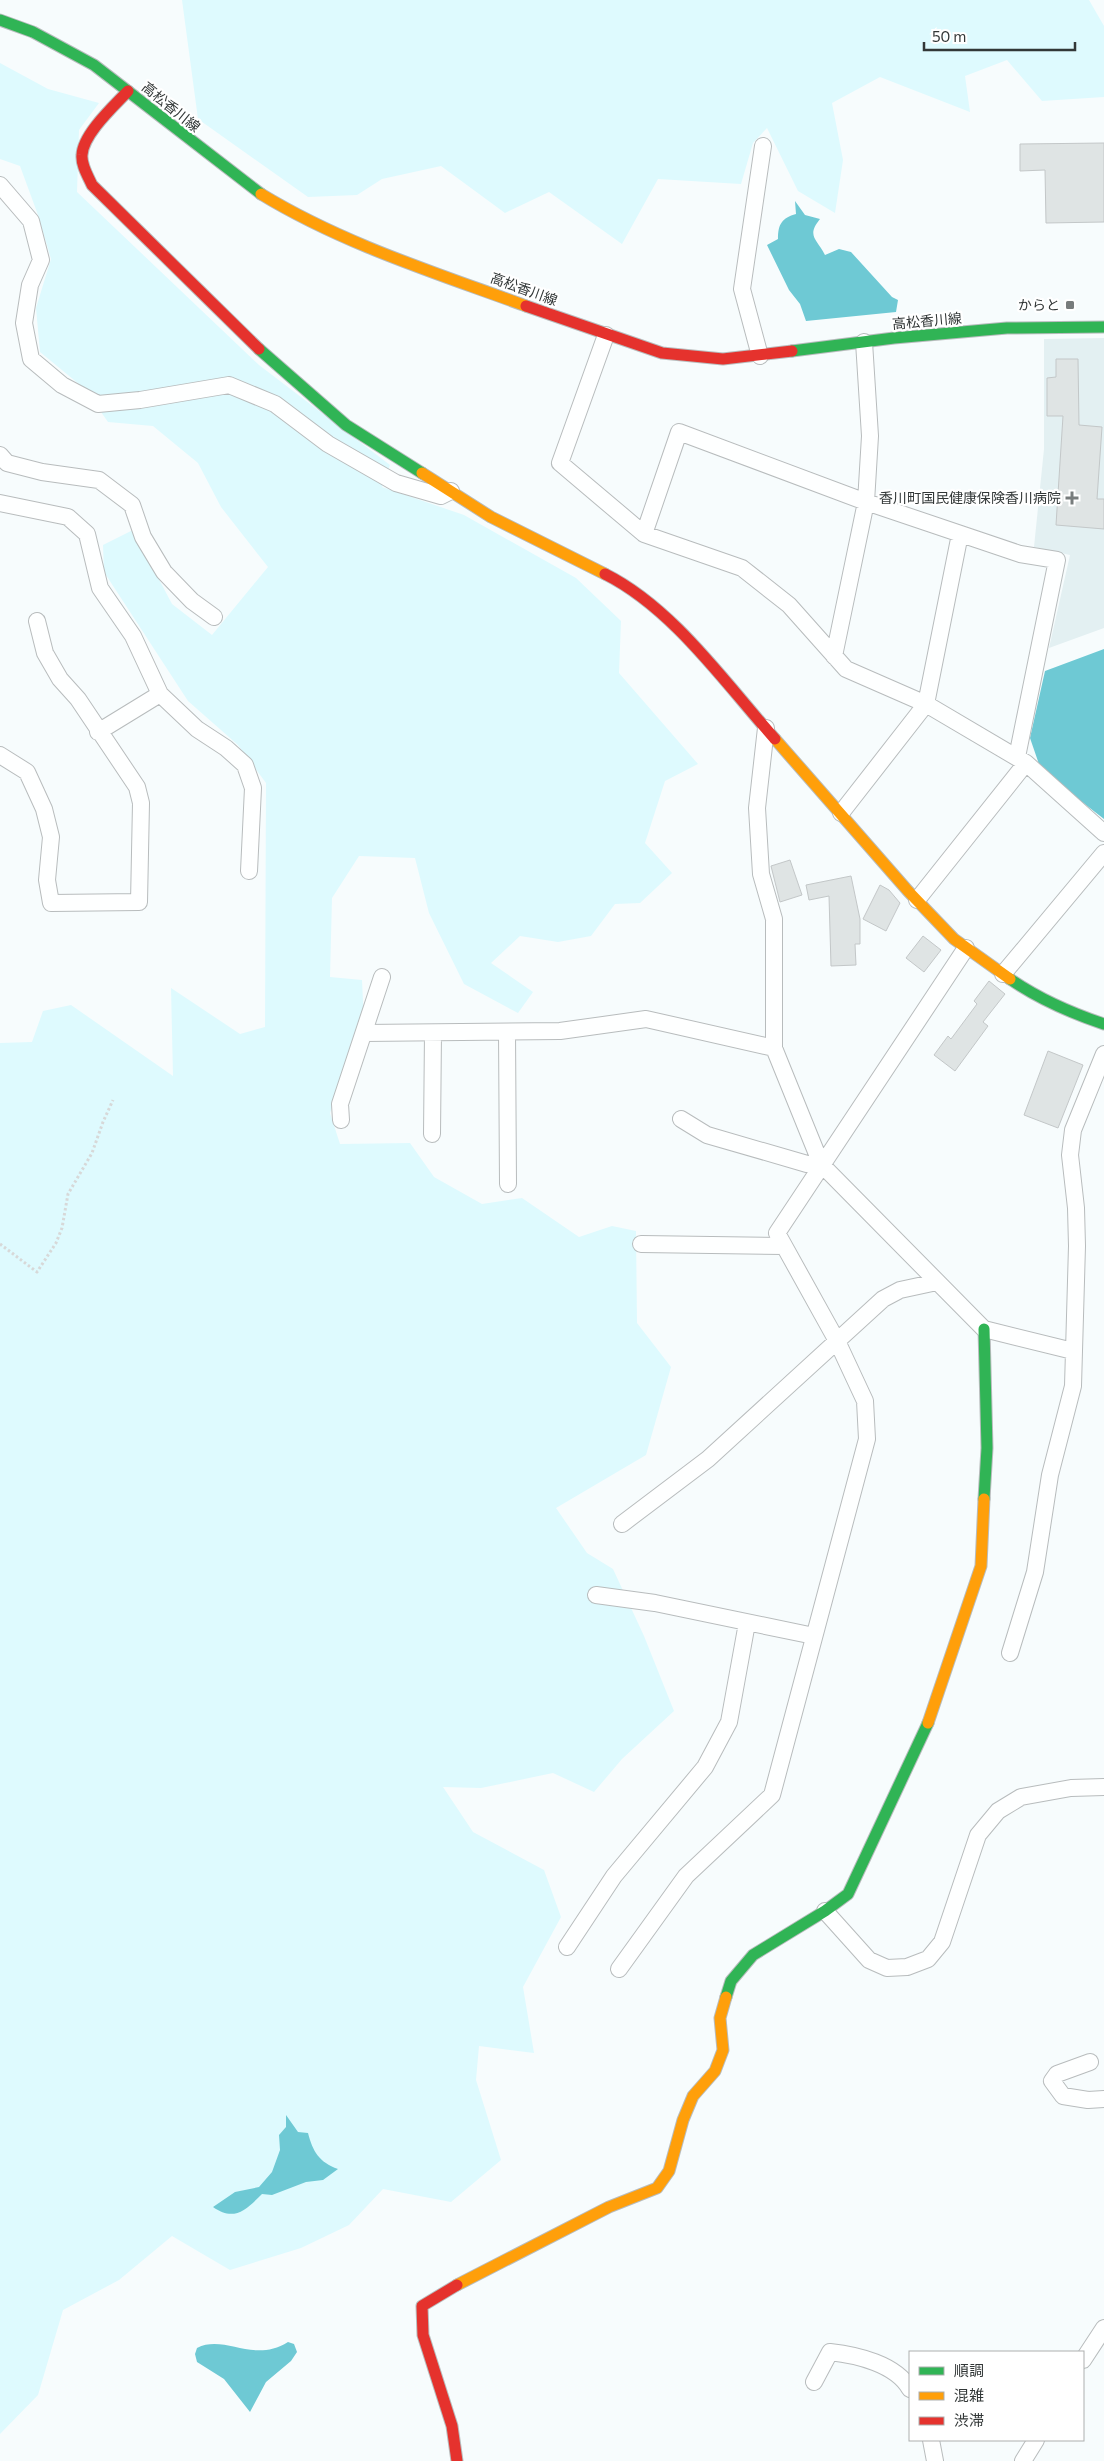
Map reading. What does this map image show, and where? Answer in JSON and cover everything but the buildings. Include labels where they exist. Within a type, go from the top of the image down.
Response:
[{"type":"street","name":"高松香川線","points":[[0,20],[58,42],[96,65],[190,142],[264,196],[323,228],[403,261],[606,335],[662,353],[695,358],[760,356],[864,342],[1007,328],[1104,326]]},
{"type":"street","points":[[128,92],[94,132],[82,153],[84,166],[92,185],[276,365],[339,419],[491,517],[627,584],[656,608],[766,728],[917,900],[954,938],[1023,988],[1072,1012],[1104,1024]]},
{"type":"street","points":[[760,356],[742,289],[763,146]]},
{"type":"street","points":[[0,185],[30,222],[41,260],[30,285],[24,323],[31,359],[62,385],[98,404],[140,400],[229,385],[275,404],[328,444],[396,483],[441,496],[451,492]]},
{"type":"street","points":[[606,335],[560,463],[644,534],[742,568],[789,605],[846,670],[926,704],[1021,760],[1104,833]]},
{"type":"street","points":[[834,656],[866,502],[870,436],[864,342]]},
{"type":"street","points":[[644,534],[679,432],[866,502],[960,534],[1020,554],[1057,560],[1021,760],[917,900]]},
{"type":"street","points":[[0,455],[8,463],[42,472],[99,480],[106,485],[132,505],[143,537],[164,572],[192,601],[214,617]]},
{"type":"street","points":[[0,503],[68,517],[87,534],[100,588],[133,636],[160,694],[198,729],[226,748],[246,766],[253,788],[249,871]]},
{"type":"street","points":[[841,813],[926,704],[960,534]]},
{"type":"street","points":[[0,755],[27,772],[44,809],[51,837],[46,880],[51,903],[139,902],[142,803],[136,787],[98,732],[78,698],[60,679],[45,653],[37,621]]},
{"type":"street","points":[[98,732],[160,694]]},
{"type":"street","points":[[766,728],[757,808],[761,874],[774,919],[774,1048],[821,1164],[984,1329],[1074,1351]]},
{"type":"street","points":[[1003,974],[1104,854]]},
{"type":"street","points":[[618,1969],[686,1876],[772,1795],[867,1439],[865,1401],[837,1341],[777,1233],[966,948]]},
{"type":"street","points":[[341,1120],[340,1104],[382,977]]},
{"type":"street","points":[[364,1033],[560,1031],[646,1020],[774,1048]]},
{"type":"street","points":[[508,1032],[508,1184]]},
{"type":"street","points":[[432,1134],[433,1033]]},
{"type":"street","points":[[1010,1653],[1035,1572],[1050,1475],[1073,1386],[1077,1246],[1076,1208],[1070,1155],[1073,1130],[1104,1054]]},
{"type":"street","points":[[681,1119],[707,1135],[806,1164],[821,1164]]},
{"type":"street","points":[[641,1244],[784,1246]]},
{"type":"street","points":[[622,1524],[708,1459],[883,1299],[900,1290],[937,1282]]},
{"type":"street","points":[[457,2461],[452,2426],[423,2335],[422,2306],[448,2290],[610,2208],[657,2188],[669,2171],[683,2120],[693,2096],[715,2071],[723,2050],[720,2018],[730,1981],[753,1955],[825,1911],[848,1894],[928,1724],[981,1566],[987,1448],[984,1329]]},
{"type":"street","points":[[596,1595],[654,1603],[814,1636]]},
{"type":"street","points":[[567,1947],[614,1876],[705,1767],[729,1722],[747,1623]]},
{"type":"street","points":[[825,1911],[870,1960],[887,1968],[907,1967],[928,1959],[942,1942],[978,1835],[998,1811],[1021,1797],[1072,1788],[1104,1787]]},
{"type":"street","points":[[1090,2062],[1057,2074],[1052,2081],[1063,2096],[1088,2100],[1104,2099]]},
{"type":"street","points":[[1084,2358],[1104,2328]]},
{"type":"street","points":[[814,2382],[830,2352],[852,2355],[895,2372],[909,2388]]},
{"type":"street","points":[[930,2441],[935,2461]]},
{"type":"street","points":[[1023,2461],[1035,2441]]},
{"type":"path","points":[[0,1244],[37,1272],[56,1243],[62,1228],[68,1194],[92,1153],[113,1100]]},
{"type":"shaded area","points":[[182,0],[1089,0],[1104,26],[1104,97],[1042,101],[1007,60],[965,76],[970,112],[880,77],[832,103],[843,160],[835,213],[798,191],[767,128],[753,143],[741,184],[658,179],[622,244],[549,192],[505,213],[441,166],[382,179],[357,195],[308,197],[198,119]]},
{"type":"shaded area","points":[[0,63],[48,89],[99,103],[79,130],[77,192],[259,365],[390,465],[382,487],[464,515],[576,578],[621,621],[619,673],[698,764],[665,781],[645,843],[672,873],[640,903],[615,904],[591,936],[558,942],[520,936],[491,963],[533,992],[518,1013],[464,984],[429,913],[415,858],[359,856],[332,898],[330,977],[362,980],[364,1023],[330,1113],[340,1144],[410,1143],[434,1177],[482,1204],[522,1198],[579,1237],[612,1226],[636,1231],[637,1323],[671,1367],[646,1455],[556,1508],[587,1553],[613,1569],[644,1636],[674,1711],[622,1759],[594,1792],[553,1773],[481,1788],[443,1787],[473,1832],[544,1870],[561,1917],[523,1987],[534,2053],[479,2046],[476,2080],[501,2160],[451,2202],[383,2189],[349,2225],[301,2248],[230,2270],[172,2236],[119,2280],[63,2310],[38,2395],[0,2434],[0,1043],[32,1042],[43,1011],[71,1005],[173,1076],[171,988],[240,1034],[265,1027],[266,783],[238,745],[188,701],[104,572],[103,545],[133,530],[172,604],[212,635],[268,567],[221,507],[198,463],[153,426],[108,422],[85,389],[40,352],[36,308],[51,259],[38,215],[20,166],[0,159]]},
{"type":"shaded area","name":"香川町国民健康保険香川病院","points":[[1104,338],[1104,628],[1049,648],[1070,555],[1034,547],[1044,449],[1044,339]]},
{"type":"water","points":[[795,201],[805,215],[820,219],[813,234],[825,255],[839,249],[851,252],[892,297],[898,300],[896,312],[806,321],[800,304],[789,290],[767,245],[778,239],[782,222],[787,217],[796,214]]},
{"type":"water","points":[[1104,649],[1104,819],[1041,770],[1030,738],[1045,671]]},
{"type":"water","points":[[286,2115],[298,2132],[308,2133],[312,2146],[321,2160],[338,2169],[323,2180],[306,2182],[272,2195],[262,2194],[251,2205],[234,2214],[227,2214],[213,2207],[235,2192],[259,2187],[272,2172],[280,2150],[279,2135],[286,2127]]},
{"type":"water","points":[[288,2342],[294,2344],[297,2352],[291,2361],[266,2382],[250,2412],[224,2379],[197,2362],[195,2354],[197,2348],[208,2345],[218,2344],[251,2350],[263,2350],[275,2348]]},
{"type":"traffic: fast","points":[[0,20],[33,32],[94,65],[261,194]]},
{"type":"traffic: fast","points":[[792,351],[894,338],[1007,328],[1104,327]]},
{"type":"traffic: fast","points":[[259,349],[346,425],[422,473]]},
{"type":"traffic: fast","points":[[1010,979],[1056,1005],[1104,1024]]},
{"type":"traffic: fast","points":[[984,1329],[987,1448],[984,1499]]},
{"type":"traffic: fast","points":[[726,1997],[731,1981],[753,1955],[825,1911],[848,1894],[928,1723]]},
{"type":"traffic: slow","points":[[261,194],[292,212],[357,243],[526,306]]},
{"type":"traffic: slow","points":[[422,473],[491,517],[605,574]]},
{"type":"traffic: slow","points":[[775,739],[908,891],[954,939],[1010,979]]},
{"type":"traffic: slow","points":[[928,1723],[981,1566],[984,1499]]},
{"type":"traffic: slow","points":[[457,2285],[609,2207],[657,2188],[669,2171],[683,2120],[693,2096],[715,2071],[723,2050],[720,2018],[726,1997]]},
{"type":"traffic: jam","points":[[128,91],[93,129],[84,147],[83,163],[92,185],[259,349]]},
{"type":"traffic: jam","points":[[526,306],[662,353],[723,359],[792,351]]},
{"type":"traffic: jam","points":[[605,574],[653,606],[675,626],[697,648],[775,739]]},
{"type":"traffic: jam","points":[[457,2285],[422,2306],[423,2335],[452,2426],[457,2461]]},
{"type":"place","name":"からと","points":[[1070,305]]},
{"type":"place","name":"香川町国民健康保険香川病院","points":[[1072,498]]}]
